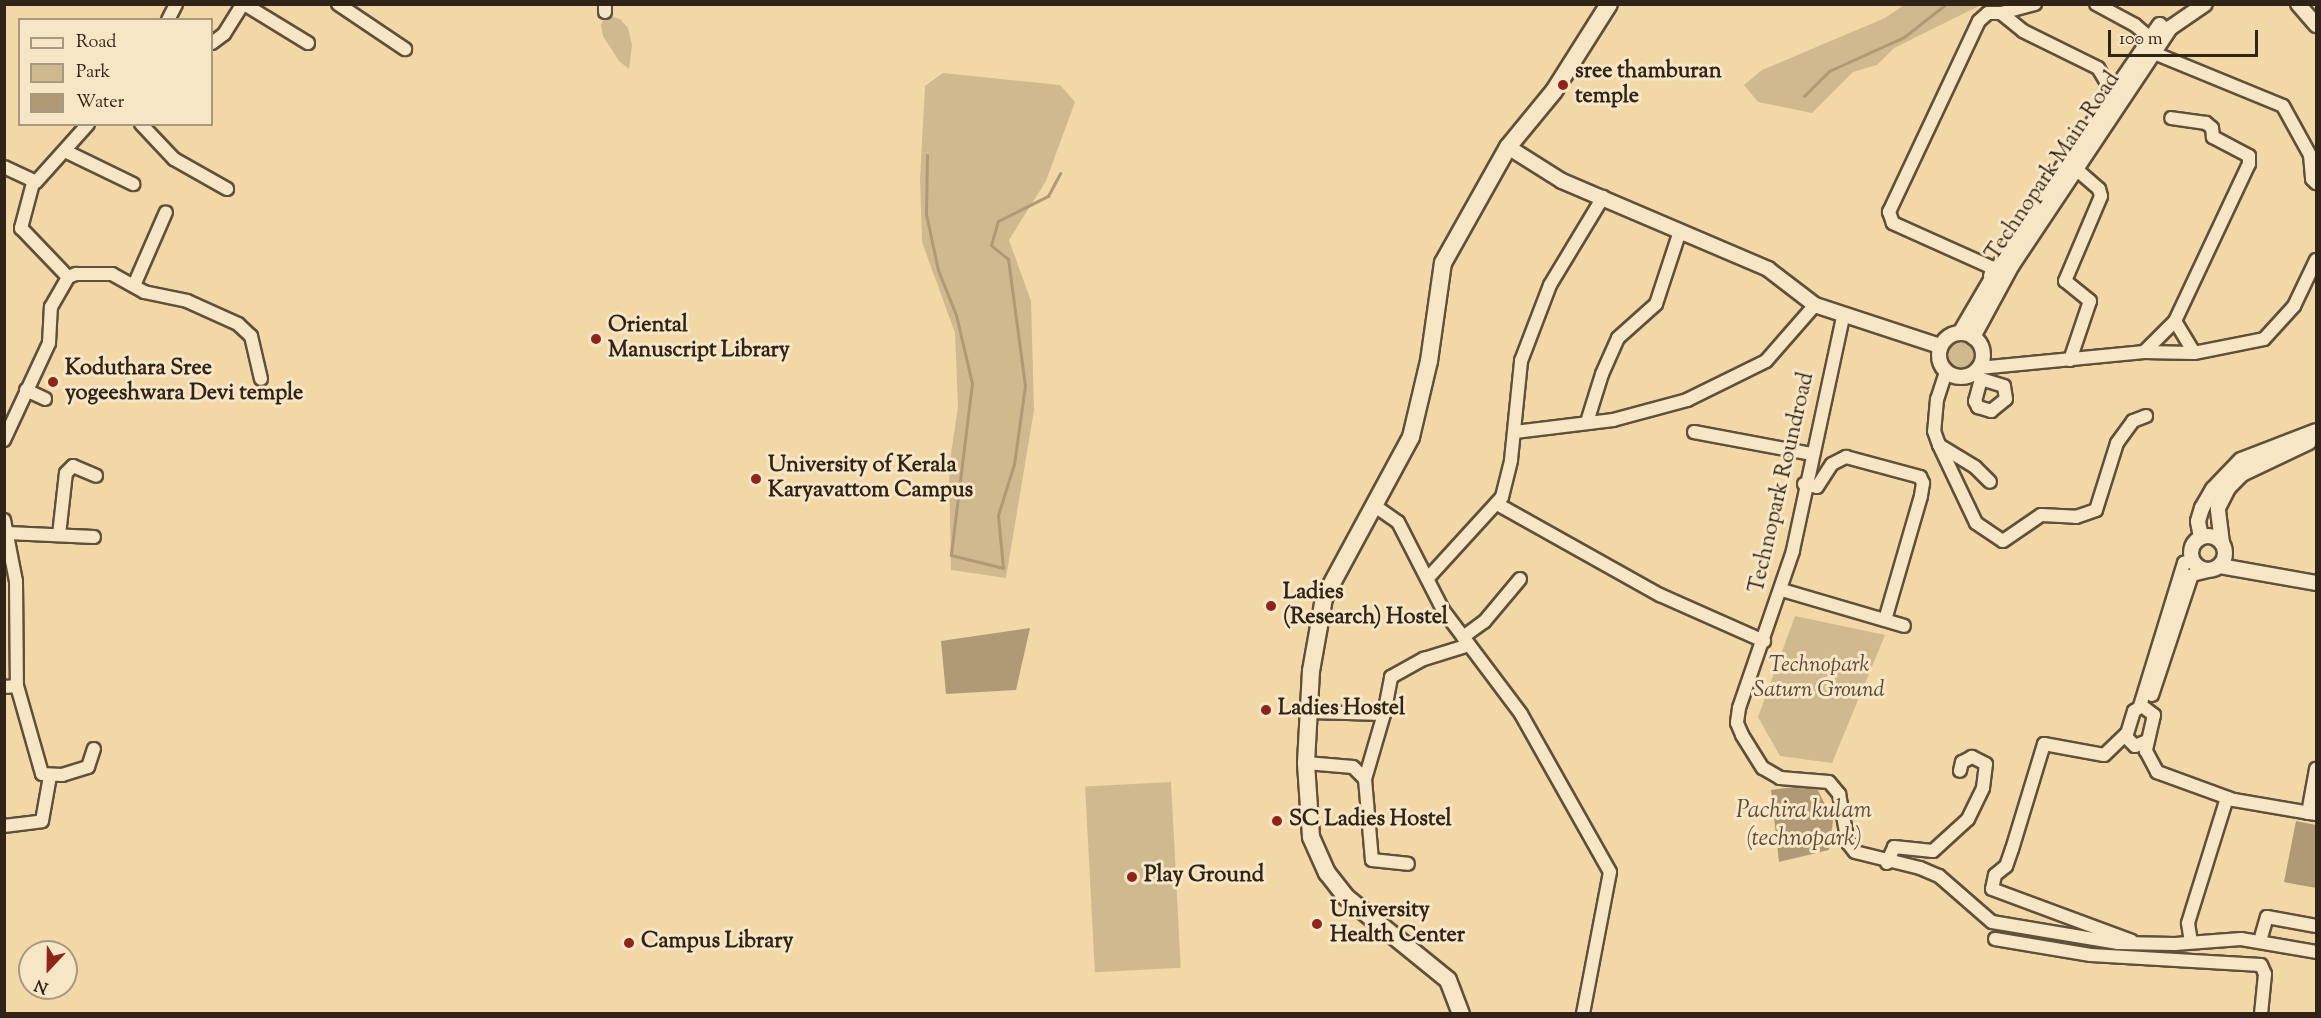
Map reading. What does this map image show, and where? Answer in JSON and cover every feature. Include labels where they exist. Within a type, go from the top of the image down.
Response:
[{"type":"main road","points":[[1461,1014],[1448,980],[1378,926],[1346,897],[1327,873],[1311,837],[1306,763],[1311,671],[1324,598],[1411,437],[1429,361],[1443,263],[1508,147],[1554,91],[1609,4]]},
{"type":"street","points":[[169,18],[176,4]]},
{"type":"street","points":[[213,42],[224,34],[243,4],[308,43]]},
{"type":"street","points":[[338,4],[405,49]]},
{"type":"street","points":[[1990,276],[1994,268],[1893,223],[1889,212],[1979,21],[1988,13],[2001,13],[2035,4]]},
{"type":"street","points":[[2097,4],[2135,25],[2151,39]]},
{"type":"street","name":"Technopark Main Road","points":[[2092,126],[2160,26],[2188,4]]},
{"type":"street","name":"Technopark Main Road","points":[[1940,346],[1947,338],[1967,335],[2012,265],[2078,171],[2170,28],[2205,4]]},
{"type":"street","points":[[2298,4],[2316,25]]},
{"type":"street","points":[[2305,4],[2316,17]]},
{"type":"street","points":[[2001,13],[2023,31],[2098,68],[2113,93]]},
{"type":"street","name":"Technopark Main Road","points":[[1967,335],[1990,276],[2160,26]]},
{"type":"street","points":[[2154,53],[2283,105],[2310,155],[2312,179],[2316,183]]},
{"type":"street","points":[[2144,352],[2175,321],[2249,164],[2249,156],[2213,137],[2212,128],[2206,123],[2170,118]]},
{"type":"street","points":[[68,277],[21,228],[33,183],[86,126]]},
{"type":"street","points":[[143,126],[174,159],[226,189]]},
{"type":"street","points":[[1508,147],[1562,181],[1768,269],[1815,305],[1843,317],[1923,339],[1940,346],[1940,363],[1946,372],[1961,378],[1978,373],[2144,352],[2194,353],[2264,339],[2294,306],[2316,260]]},
{"type":"street","points":[[65,151],[133,184]]},
{"type":"street","points":[[4,167],[24,174],[33,183]]},
{"type":"street","points":[[2070,360],[2090,301],[2065,281],[2101,196],[2099,189],[2078,171]]},
{"type":"street","points":[[1428,578],[1497,504],[1511,460],[1521,361],[1534,323],[1562,262],[1603,197]]},
{"type":"street","points":[[135,283],[166,212]]},
{"type":"street","points":[[1587,422],[1602,374],[1618,338],[1656,304],[1680,231]]},
{"type":"street","points":[[4,440],[26,390],[39,370],[49,343],[51,307],[68,277],[91,272],[135,283],[144,292],[187,301],[238,324],[251,336],[261,380]]},
{"type":"street","points":[[1515,432],[1613,420],[1687,400],[1766,361],[1815,305]]},
{"type":"street","name":"Technopark Roundroad","points":[[1843,317],[1782,590],[1739,708],[1737,723],[1746,743],[1773,775],[1787,779],[1822,778],[1835,786],[1848,843],[1855,852],[1887,863],[1920,868],[1939,876],[1992,922],[2100,941],[2260,940],[2316,952]]},
{"type":"street","points":[[2175,321],[2194,353]]},
{"type":"street","points":[[1967,335],[1982,348],[1978,373]]},
{"type":"street","points":[[1946,372],[1937,399],[1934,431],[1976,523],[2003,541],[2041,515],[2076,517],[2096,510],[2117,443],[2133,422],[2146,416]]},
{"type":"street","points":[[26,390],[45,399]]},
{"type":"street","points":[[2201,537],[2198,521],[2202,508],[2213,489],[2241,460],[2316,431]]},
{"type":"street","points":[[1694,432],[1811,454]]},
{"type":"street","points":[[2217,565],[2222,543],[2218,508],[2228,488],[2257,466],[2316,439]]},
{"type":"street","points":[[1940,445],[1975,467],[1990,482]]},
{"type":"street","points":[[1804,484],[1816,487],[1832,464],[1846,457],[1920,477],[1921,496],[1885,620]]},
{"type":"street","points":[[59,535],[66,473],[73,466],[96,476]]},
{"type":"street","points":[[1497,504],[1660,595],[1764,641]]},
{"type":"street","points":[[1375,506],[1398,522],[1428,578],[1428,586],[1521,714],[1610,872],[1583,1014]]},
{"type":"street","points":[[4,520],[16,581],[10,686],[37,766],[42,774],[50,776],[88,767],[94,749]]},
{"type":"street","points":[[8,533],[94,537]]},
{"type":"street","points":[[2193,561],[2193,545],[2201,537],[2214,537],[2222,543]]},
{"type":"street","points":[[2144,707],[2184,563],[2193,561],[2316,583]]},
{"type":"street","points":[[2134,942],[1992,889],[1995,875],[2009,858],[2044,744],[2104,755],[2126,734],[2134,711],[2144,707],[2192,575],[2217,565],[2316,575]]},
{"type":"street","points":[[1408,864],[1372,860],[1365,779],[1384,714],[1390,677],[1466,641],[1520,579]]},
{"type":"street","points":[[1782,590],[1904,626]]},
{"type":"street","points":[[2144,707],[2154,717],[2147,741],[2148,760],[2157,772],[2227,798],[2312,814],[2316,769]]},
{"type":"street","points":[[1310,712],[1384,714]]},
{"type":"street","points":[[2126,734],[2135,746],[2147,741]]},
{"type":"street","points":[[1887,863],[1894,848],[1933,851],[1968,819],[1983,788],[1986,764],[1972,757],[1962,762],[1960,771]]},
{"type":"street","points":[[1306,763],[1353,767],[1365,779]]},
{"type":"street","points":[[4,825],[42,820],[50,776]]},
{"type":"street","points":[[2191,942],[2188,923],[2227,798]]},
{"type":"street","points":[[2260,940],[2267,917],[2316,926]]},
{"type":"street","points":[[1995,939],[2091,955],[2261,965],[2265,974],[2261,1014]]},
{"type":"green space","points":[[1904,5],[1981,5],[1894,48],[1877,65],[1853,72],[1812,113],[1758,102],[1744,85],[1762,70],[1885,18]]},
{"type":"green space","points":[[606,15],[620,19],[628,28],[632,45],[629,69],[619,61],[603,36],[601,25]]},
{"type":"green space","points":[[943,73],[1060,85],[1075,102],[1046,181],[1009,240],[1031,301],[1034,410],[1006,578],[951,570],[949,467],[958,407],[955,333],[922,242],[920,179],[925,86]]},
{"type":"green space","points":[[1961,337],[1973,343],[1979,355],[1973,367],[1961,373],[1949,367],[1943,355],[1949,343]]},
{"type":"green space","name":"Technopark Saturn Ground","points":[[1795,616],[1885,635],[1832,763],[1780,756],[1758,717]]},
{"type":"green space","name":"Play Ground","points":[[1171,782],[1181,968],[1095,972],[1085,787]]},
{"type":"water","points":[[1030,628],[1016,690],[946,694],[941,641]]},
{"type":"water","name":"Pachira kulam (technopark)","points":[[1815,784],[1833,821],[1829,850],[1779,862],[1771,790]]},
{"type":"water","points":[[2296,821],[2316,825],[2316,888],[2284,882]]},
{"type":"waterway","points":[[1804,96],[1829,71],[1904,37],[1946,4]]},
{"type":"waterway","points":[[927,155],[926,214],[938,270],[956,315],[972,383],[951,555],[1003,568],[998,515],[1014,464],[1025,386],[1008,259],[991,245],[998,221],[1048,196],[1060,173]]},
{"type":"place","name":"sree thamburan temple","points":[[1563,85]]},
{"type":"place","name":"Oriental Manuscript Library","points":[[596,339]]},
{"type":"place","name":"Koduthara Sree yogeeshwara Devi temple","points":[[53,382]]},
{"type":"place","name":"University of Kerala Karyavattom Campus","points":[[756,479]]},
{"type":"place","name":"Ladies (Research) Hostel","points":[[1271,606]]},
{"type":"place","name":"Ladies Hostel","points":[[1266,710]]},
{"type":"place","name":"SC Ladies Hostel","points":[[1277,821]]},
{"type":"place","name":"Play Ground","points":[[1132,877]]},
{"type":"place","name":"University Health Center","points":[[1317,924]]},
{"type":"place","name":"Campus Library","points":[[629,943]]}]
